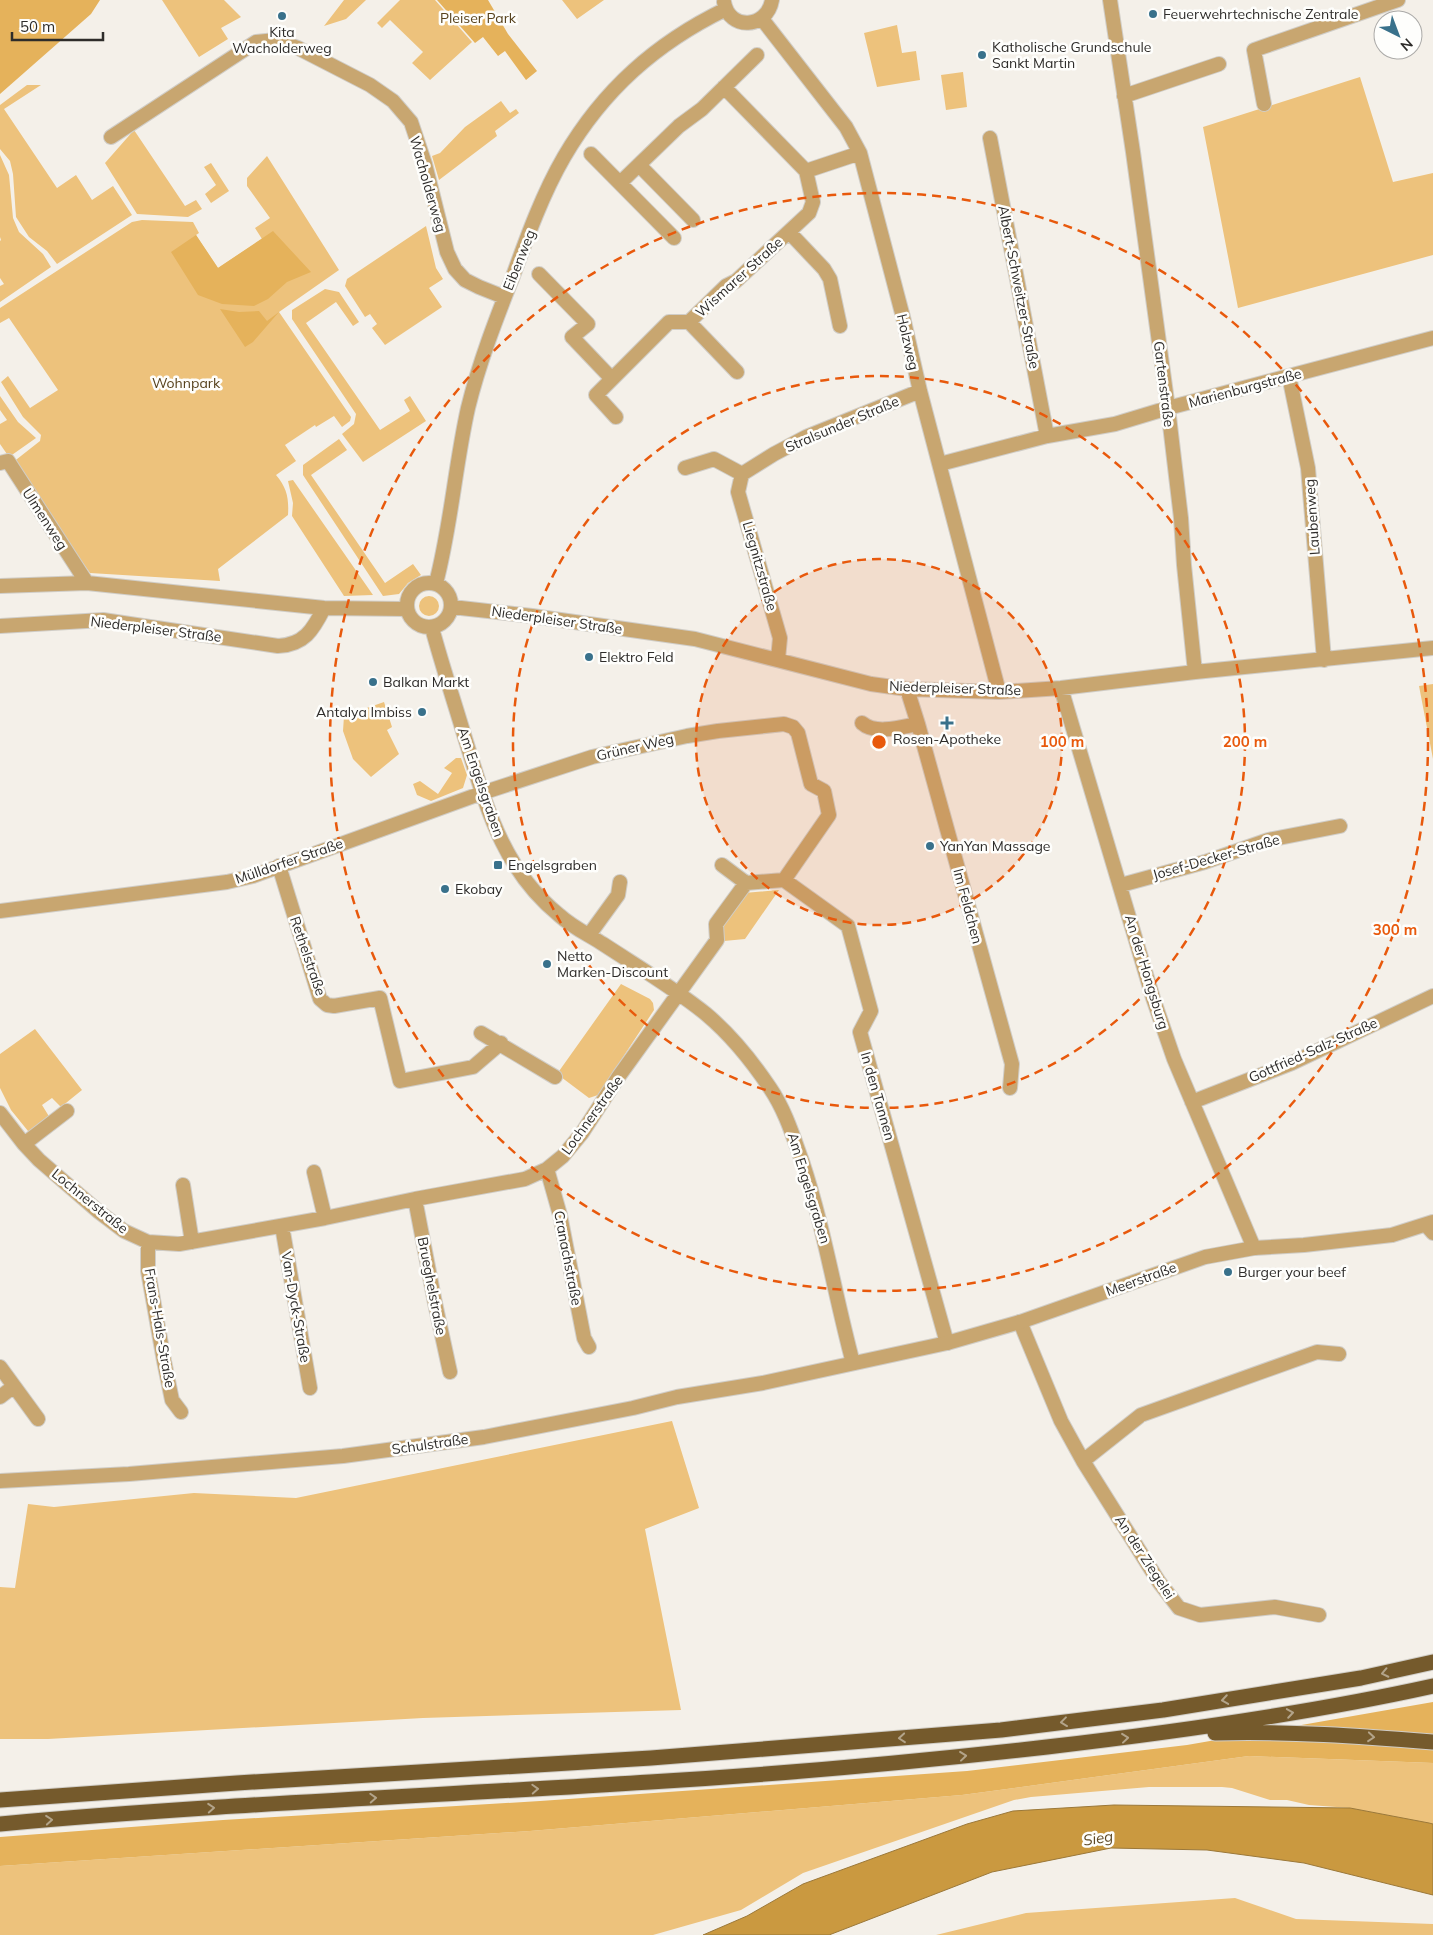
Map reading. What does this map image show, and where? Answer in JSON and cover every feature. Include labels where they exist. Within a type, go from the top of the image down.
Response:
[{"type":"highway","points":[[0,1800],[237,1782],[651,1758],[1001,1730],[1163,1710],[1361,1678],[1433,1662]]},
{"type":"highway","points":[[0,1824],[239,1806],[642,1783],[845,1768],[1156,1734],[1370,1700],[1433,1686]]},
{"type":"highway","points":[[1156,1734],[1322,1733],[1433,1742]]},
{"type":"street","points":[[725,5],[735,20],[748,23],[762,19],[772,0]]},
{"type":"street","name":"Gartenstraße","points":[[1110,0],[1168,408],[1196,672]]},
{"type":"street","points":[[1264,104],[1254,50],[1358,7],[1398,0]]},
{"type":"street","name":"Eibenweg","points":[[436,583],[449,523],[470,403],[504,297],[547,191],[563,158],[593,113],[615,87],[645,59],[725,5]]},
{"type":"street","name":"Holzweg","points":[[762,19],[846,127],[860,153],[999,692]]},
{"type":"street","name":"Wacholderweg","points":[[111,137],[256,42],[276,40],[298,48],[370,85],[393,100],[411,122],[425,164],[447,252],[455,268],[465,280],[479,288],[504,297]]},
{"type":"street","points":[[620,183],[679,126],[702,109],[757,55]]},
{"type":"street","points":[[1124,96],[1219,64]]},
{"type":"street","points":[[724,87],[806,172],[860,153]]},
{"type":"street","name":"Albert-Schweitzer-Straße","points":[[990,138],[1047,436]]},
{"type":"street","points":[[591,154],[674,238]]},
{"type":"street","points":[[639,165],[693,220]]},
{"type":"street","name":"Wismarer Straße","points":[[616,417],[596,395],[668,322],[689,322],[726,286],[736,281],[809,213],[813,202],[806,172]]},
{"type":"street","name":"Wismarer Straße","points":[[789,232],[824,269],[830,280],[840,326]]},
{"type":"street","points":[[539,274],[588,324],[572,337],[612,379]]},
{"type":"street","name":"Wismarer Straße","points":[[689,322],[738,372]]},
{"type":"street","name":"Marienburgstraße","points":[[940,464],[1047,436],[1114,424],[1433,338]]},
{"type":"street","name":"Laubenweg","points":[[1289,376],[1308,468],[1324,660]]},
{"type":"street","name":"Stralsunder Straße","points":[[742,474],[806,437],[920,391]]},
{"type":"street","points":[[685,468],[714,459],[742,474]]},
{"type":"street","name":"Ulmenweg","points":[[0,463],[8,461],[87,583]]},
{"type":"street","name":"Liegnitzstraße","points":[[742,474],[738,492],[780,638],[778,659]]},
{"type":"street","points":[[0,586],[87,583],[324,608],[407,609]]},
{"type":"street","points":[[436,583],[446,589],[452,607],[446,621],[432,628],[413,621],[407,609],[409,594],[414,588],[421,584],[436,583]]},
{"type":"street","name":"Niederpleiser Straße","points":[[452,607],[532,616],[695,639],[871,684],[907,689],[999,692],[1061,688],[1433,648]]},
{"type":"street","name":"Niederpleiser Straße","points":[[0,626],[103,620],[278,646],[291,645],[310,632],[324,608]]},
{"type":"street","name":"Am Engelsgraben","points":[[432,628],[482,793],[509,858],[524,880],[559,916],[679,993],[707,1015],[732,1039],[771,1090],[786,1117],[796,1142],[816,1208],[853,1363]]},
{"type":"street","name":"An der Hongsburg","points":[[1061,688],[1153,998],[1174,1059],[1254,1248]]},
{"type":"street","name":"Im Feldchen","points":[[907,689],[1012,1064],[1010,1088]]},
{"type":"street","points":[[862,723],[866,726],[881,729],[918,724]]},
{"type":"street","name":"Grüner Weg","points":[[482,793],[592,757],[718,730],[784,724],[793,727],[798,733],[811,784],[824,791],[829,815],[784,880]]},
{"type":"street","name":"Mülldorfer Straße","points":[[0,911],[227,882],[279,866],[482,793]]},
{"type":"street","name":"Josef-Decker-Straße","points":[[1121,885],[1206,862],[1268,840],[1340,826]]},
{"type":"street","points":[[722,865],[746,883],[784,880]]},
{"type":"street","name":"Rethelstraße","points":[[279,866],[320,999],[327,1005],[334,1006],[380,998],[400,1081],[473,1068],[501,1043]]},
{"type":"street","name":"In den Tannen","points":[[784,880],[848,926],[871,1011],[860,1032],[947,1343]]},
{"type":"street","points":[[589,935],[618,895],[620,882]]},
{"type":"street","points":[[679,993],[718,940],[716,924],[746,883]]},
{"type":"street","name":"Lochnerstraße","points":[[0,1113],[24,1144],[99,1212],[124,1230],[148,1242],[164,1244],[192,1242],[525,1179],[547,1169],[564,1156],[582,1133],[619,1076],[679,993]]},
{"type":"street","name":"Gottfried-Salz-Straße","points":[[1192,1102],[1292,1063],[1433,996]]},
{"type":"street","points":[[482,1033],[555,1077]]},
{"type":"street","points":[[24,1144],[67,1111]]},
{"type":"street","name":"Cranachstraße","points":[[547,1169],[560,1215],[584,1338],[589,1347]]},
{"type":"street","points":[[314,1172],[325,1218]]},
{"type":"street","points":[[183,1184],[192,1242]]},
{"type":"street","name":"Brueghelstraße","points":[[415,1199],[450,1372]]},
{"type":"street","name":"Van-Dyck-Straße","points":[[282,1226],[310,1388]]},
{"type":"street","name":"Meerstraße","points":[[853,1363],[947,1343],[1020,1322],[1205,1257],[1254,1248],[1304,1245],[1392,1235],[1431,1226]]},
{"type":"street","name":"Frans-Hals-Straße","points":[[148,1242],[148,1270],[164,1361],[172,1400],[181,1412]]},
{"type":"street","name":"An der Ziegelei","points":[[1020,1322],[1061,1421],[1083,1461],[1159,1582],[1178,1608],[1200,1615],[1275,1607],[1320,1615]]},
{"type":"street","points":[[1083,1461],[1141,1415],[1317,1352],[1339,1354]]},
{"type":"street","name":"Schulstraße","points":[[0,1481],[129,1474],[343,1456],[484,1437],[633,1408],[677,1397],[764,1383],[853,1363]]},
{"type":"street","points":[[0,1368],[38,1419]]},
{"type":"street","points":[[0,1397],[14,1387]]},
{"type":"green space","points":[[0,0],[100,0],[91,14],[0,94]]},
{"type":"green space","points":[[162,0],[224,0],[241,17],[221,28],[228,39],[199,57]]},
{"type":"green space","points":[[344,0],[366,0],[346,19],[324,26]]},
{"type":"green space","points":[[400,0],[435,0],[472,42],[430,80],[412,63],[423,52],[390,20],[382,28],[377,23]]},
{"type":"green space","name":"Pleiser Park","points":[[437,0],[488,0],[508,34],[537,71],[526,80],[505,51],[498,56],[483,37],[475,43]]},
{"type":"green space","points":[[562,0],[604,0],[577,19]]},
{"type":"green space","points":[[897,25],[902,53],[916,51],[920,80],[877,87],[864,33]]},
{"type":"green space","points":[[963,72],[967,107],[946,110],[941,75]]},
{"type":"green space","points":[[1360,77],[1393,182],[1433,173],[1433,255],[1238,308],[1203,127]]},
{"type":"green space","points":[[27,85],[41,85],[4,109],[57,188],[76,175],[92,200],[113,186],[132,215],[57,264],[47,251],[29,237],[16,217],[13,174],[10,161],[0,149],[0,105]]},
{"type":"green space","points":[[501,101],[510,113],[516,109],[519,113],[495,131],[497,136],[439,180],[432,156],[440,153],[465,127]]},
{"type":"green space","points":[[134,130],[185,206],[196,200],[202,209],[188,217],[137,214],[105,163]]},
{"type":"green space","points":[[0,155],[9,175],[13,218],[19,232],[43,254],[51,267],[0,302],[0,286],[4,284],[0,278]]},
{"type":"green space","name":"Wohnpark","points":[[267,156],[339,270],[279,312],[351,417],[350,421],[342,427],[334,416],[316,427],[315,425],[285,445],[296,461],[276,475],[283,484],[286,493],[288,515],[218,569],[220,581],[90,573],[12,463],[40,441],[41,435],[23,417],[1,382],[8,376],[30,408],[58,390],[9,318],[0,323],[0,308],[132,222],[142,220],[193,222],[199,233],[196,235],[218,268],[262,239],[255,228],[270,218],[247,186],[247,178]]},
{"type":"green space","points":[[211,163],[229,191],[211,203],[205,194],[216,185],[204,167]]},
{"type":"green space","points":[[426,226],[436,268],[443,279],[429,288],[442,307],[385,345],[372,328],[377,324],[370,314],[365,317],[345,286],[347,279]]},
{"type":"green space","points":[[273,231],[311,272],[287,282],[268,299],[254,306],[222,304],[198,295],[171,252],[196,235],[218,268]]},
{"type":"green space","points":[[325,289],[339,292],[359,322],[353,326],[336,302],[306,323],[380,430],[410,411],[404,400],[410,396],[426,421],[363,462],[342,434],[354,424],[356,414],[292,319],[292,310]]},
{"type":"green space","points":[[220,309],[239,312],[259,311],[267,321],[279,312],[253,342],[245,347]]},
{"type":"green space","points":[[0,396],[18,422],[36,438],[9,457],[0,444],[0,424],[7,420],[0,410]]},
{"type":"green space","points":[[339,439],[347,450],[311,475],[385,583],[413,564],[421,575],[408,583],[399,594],[383,596],[303,475],[303,465]]},
{"type":"green space","points":[[293,480],[373,595],[344,596],[292,516],[293,503],[288,481]]},
{"type":"green space","points":[[429,596],[436,599],[439,606],[436,613],[429,616],[422,613],[419,606],[422,599]]},
{"type":"green space","points":[[1433,684],[1433,759],[1419,686]]},
{"type":"green space","points":[[384,702],[392,727],[387,730],[399,754],[371,777],[353,759],[343,731],[344,716]]},
{"type":"green space","points":[[456,758],[461,758],[467,775],[463,788],[431,801],[417,795],[413,784],[420,781],[438,794],[452,773],[444,768]]},
{"type":"green space","points":[[779,890],[745,939],[724,941],[724,925],[744,893]]},
{"type":"green space","points":[[621,984],[650,999],[654,1010],[598,1095],[589,1098],[557,1074]]},
{"type":"green space","points":[[35,1029],[82,1090],[61,1107],[52,1098],[42,1105],[50,1118],[32,1131],[28,1131],[11,1110],[0,1088],[0,1054]]},
{"type":"green space","points":[[672,1421],[699,1508],[645,1529],[681,1710],[423,1718],[48,1739],[0,1739],[0,1587],[15,1588],[28,1504],[54,1507],[194,1493],[296,1498]]},
{"type":"green space","points":[[1433,1702],[1433,1763],[1249,1756],[962,1795],[530,1831],[0,1866],[0,1837],[223,1820],[540,1801],[967,1771],[1187,1745]]},
{"type":"green space","points":[[1249,1756],[1433,1763],[1433,1824],[1350,1808],[1309,1805],[1287,1800],[1270,1800],[1232,1788],[1149,1787],[1014,1800],[803,1873],[741,1910],[653,1935],[0,1935],[0,1866],[530,1831],[962,1795]]},
{"type":"green space","points":[[1235,1898],[1296,1919],[1433,1924],[1433,1935],[936,1935],[1026,1913]]},
{"type":"water","name":"Sieg","points":[[1114,1805],[1350,1808],[1433,1824],[1433,1895],[1304,1863],[1207,1850],[1111,1848],[992,1872],[829,1935],[703,1935],[747,1916],[803,1884],[967,1824],[1013,1811]]},
{"type":"place","name":"Feuerwehrtechnische Zentrale","points":[[1153,14]]},
{"type":"place","name":"Kita Wacholderweg","points":[[282,16]]},
{"type":"place","name":"Katholische Grundschule Sankt Martin","points":[[982,55]]},
{"type":"place","name":"Elektro Feld","points":[[589,657]]},
{"type":"place","name":"Balkan Markt","points":[[373,682]]},
{"type":"place","name":"Antalya Imbiss","points":[[422,712]]},
{"type":"place","name":"Rosen-Apotheke","points":[[947,723]]},
{"type":"place","name":"YanYan Massage","points":[[930,846]]},
{"type":"place","name":"Engelsgraben","points":[[498,865]]},
{"type":"place","name":"Ekobay","points":[[445,889]]},
{"type":"place","name":"Netto Marken-Discount","points":[[547,964]]},
{"type":"place","name":"Burger your beef","points":[[1228,1272]]}]
